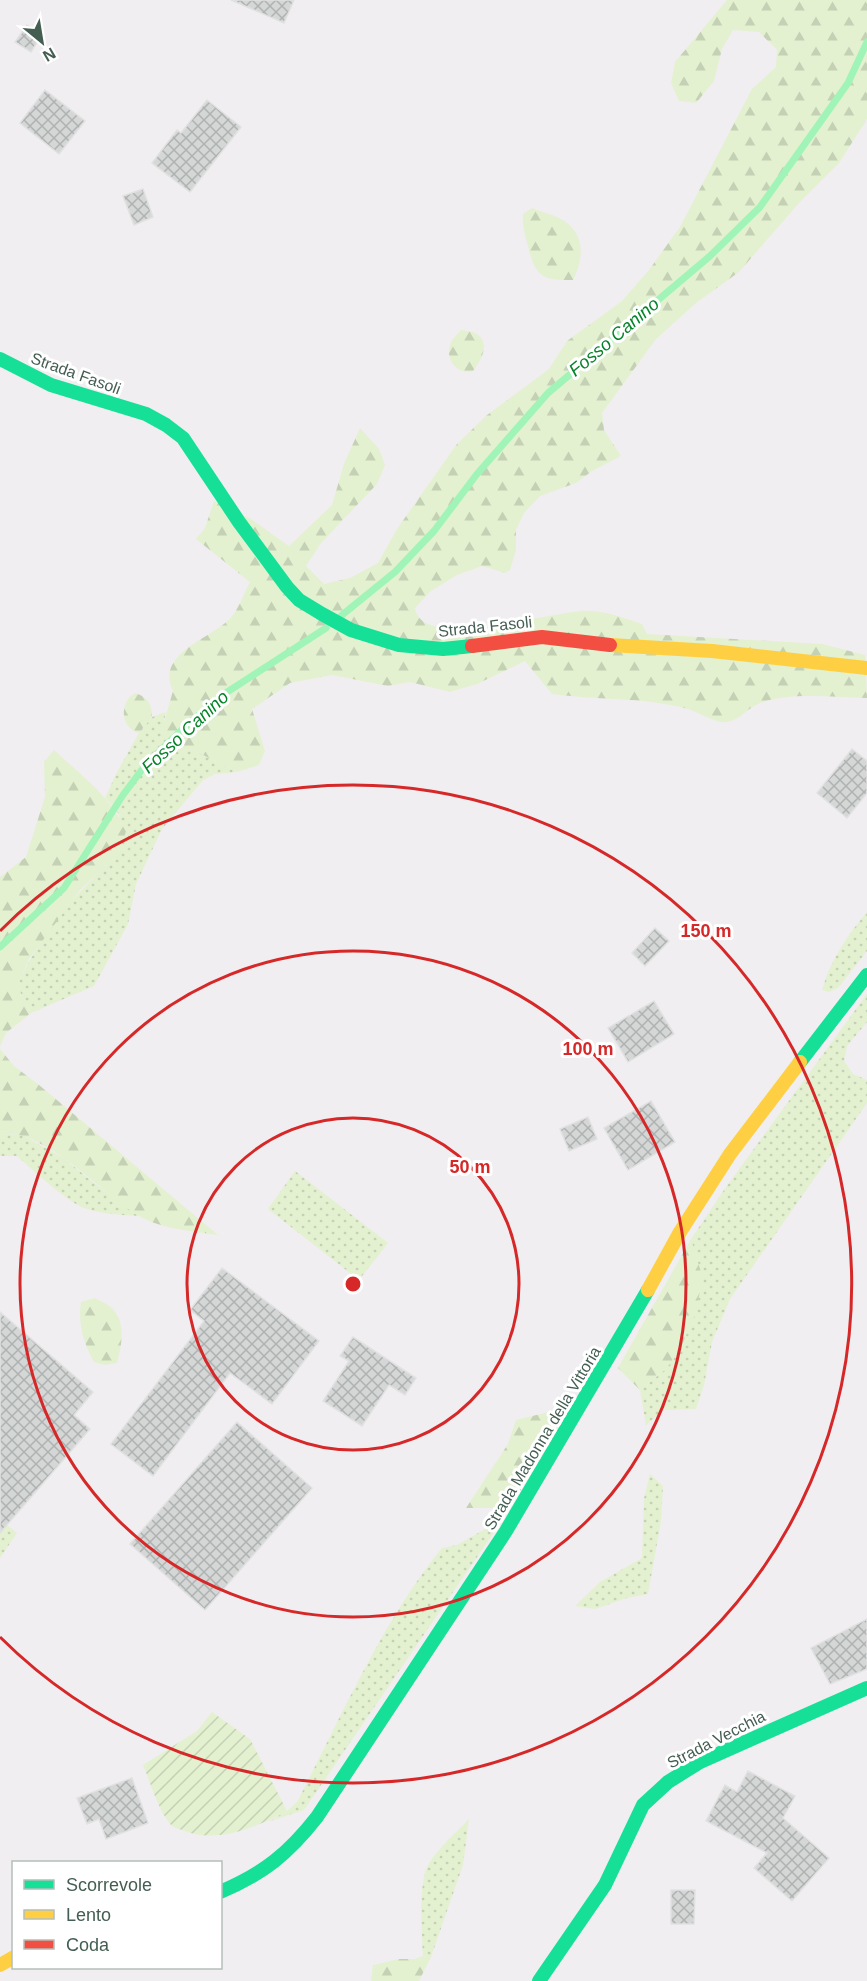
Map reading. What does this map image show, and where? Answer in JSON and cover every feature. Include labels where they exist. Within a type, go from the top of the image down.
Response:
[{"type":"street","name":"Strada Fasoli","points":[[0,359],[51,385],[146,414],[166,425],[183,438],[256,546],[299,600],[351,630],[376,639],[399,645],[443,649],[509,640],[563,638],[631,648],[712,651],[867,668]]},
{"type":"street","name":"Strada Madonna della Vittoria","points":[[222,1891],[248,1881],[267,1870],[298,1843],[317,1817],[506,1531],[621,1338],[680,1232],[730,1154],[867,975]]},
{"type":"street","name":"Strada Vecchia","points":[[539,1981],[605,1885],[643,1805],[668,1782],[700,1762],[867,1688]]},
{"type":"green space","points":[[727,0],[867,0],[867,119],[839,163],[799,203],[739,272],[696,303],[656,339],[602,413],[604,430],[621,456],[592,471],[576,483],[540,496],[524,513],[516,530],[516,550],[510,570],[505,573],[482,566],[457,575],[431,591],[415,608],[423,621],[441,627],[466,628],[495,625],[593,611],[612,614],[642,624],[647,634],[822,644],[865,655],[867,698],[797,696],[770,700],[758,704],[736,719],[722,722],[689,709],[668,704],[552,694],[525,661],[477,684],[450,692],[410,682],[388,686],[332,675],[290,683],[252,709],[265,751],[259,765],[237,772],[193,750],[173,749],[162,729],[173,691],[169,677],[172,666],[189,647],[224,624],[233,615],[250,582],[196,539],[205,528],[214,501],[251,519],[289,546],[332,505],[344,464],[360,428],[379,449],[385,465],[377,484],[321,543],[306,566],[324,584],[350,578],[378,563],[397,529],[457,444],[487,415],[549,369],[567,341],[622,301],[649,270],[680,227],[752,89],[776,67],[777,50],[759,32],[733,30],[722,49],[714,81],[696,103],[679,101],[671,83],[675,62]]},
{"type":"green space","points":[[532,208],[568,223],[578,237],[581,254],[573,280],[547,278],[537,270],[523,226],[523,214]]},
{"type":"green space","points":[[461,330],[475,333],[483,341],[482,357],[473,371],[467,372],[457,368],[450,359],[451,342]]},
{"type":"green space","points":[[135,693],[146,699],[152,712],[152,717],[139,733],[128,726],[124,714],[126,702]]},
{"type":"green space","points":[[166,712],[164,720],[173,749],[193,750],[237,772],[215,774],[203,780],[162,829],[136,884],[128,924],[94,986],[31,1013],[17,986],[37,948],[61,914],[120,852],[119,814],[105,798],[139,733],[152,717]]},
{"type":"green space","points":[[54,750],[104,797],[126,831],[120,852],[80,890],[29,959],[17,986],[31,1013],[6,1033],[0,1046],[0,877],[26,857],[45,797],[44,762]]},
{"type":"green space","points":[[867,912],[867,951],[838,988],[829,992],[822,990],[840,948]]},
{"type":"green space","points":[[867,994],[867,1022],[847,1046],[844,1061],[853,1074],[867,1080],[867,1103],[730,1299],[712,1342],[704,1385],[696,1409],[664,1410],[646,1425],[640,1390],[667,1368],[691,1239],[726,1187]]},
{"type":"green space","points":[[0,1049],[14,1066],[218,1235],[176,1229],[146,1220],[123,1205],[68,1161],[39,1143],[23,1136],[0,1134]]},
{"type":"green space","points":[[0,1134],[22,1135],[62,1157],[139,1216],[98,1212],[84,1208],[68,1199],[17,1156],[0,1156]]},
{"type":"green space","points":[[295,1171],[388,1243],[359,1280],[268,1209]]},
{"type":"green space","points":[[691,1239],[703,1279],[694,1317],[681,1347],[667,1368],[640,1390],[618,1368]]},
{"type":"green space","points":[[95,1298],[112,1308],[119,1320],[121,1342],[117,1363],[105,1365],[94,1362],[84,1340],[80,1318],[81,1302]]},
{"type":"green space","points":[[577,1395],[516,1498],[500,1508],[466,1508],[508,1444],[516,1420],[557,1410]]},
{"type":"green space","points":[[650,1474],[663,1486],[661,1521],[648,1594],[627,1598],[595,1609],[575,1606],[600,1582],[642,1558],[644,1498]]},
{"type":"green space","points":[[0,1519],[17,1533],[0,1558]]},
{"type":"green space","points":[[503,1519],[304,1810],[267,1822],[287,1811],[297,1802],[381,1639],[420,1577],[442,1548],[457,1545]]},
{"type":"green space","points":[[212,1712],[250,1739],[287,1811],[250,1828],[222,1835],[195,1834],[170,1824],[158,1803],[143,1765],[197,1731]]},
{"type":"green space","points":[[469,1819],[463,1865],[431,1957],[423,1956],[421,1903],[425,1873],[437,1852]]},
{"type":"green space","points":[[423,1956],[431,1957],[419,1981],[371,1981],[373,1965]]},
{"type":"building","points":[[231,0],[294,0],[284,23]]},
{"type":"building","points":[[27,25],[42,35],[31,52],[15,42]]},
{"type":"building","points":[[45,90],[85,121],[59,154],[20,123]]},
{"type":"building","points":[[207,100],[241,127],[190,192],[152,163],[177,130],[181,133]]},
{"type":"building","points":[[143,189],[153,217],[134,225],[123,196]]},
{"type":"building","points":[[852,749],[867,761],[867,793],[847,818],[817,793]]},
{"type":"building","points":[[655,928],[669,941],[645,966],[632,953]]},
{"type":"building","points":[[654,1001],[674,1034],[628,1062],[608,1028]]},
{"type":"building","points":[[651,1101],[675,1142],[628,1170],[604,1128]]},
{"type":"building","points":[[588,1117],[597,1139],[569,1151],[560,1129]]},
{"type":"building","points":[[222,1268],[319,1341],[272,1404],[230,1373],[153,1476],[111,1444],[204,1321],[190,1310]]},
{"type":"building","points":[[0,1312],[93,1392],[74,1415],[90,1429],[0,1533]]},
{"type":"building","points":[[353,1337],[416,1378],[405,1395],[389,1385],[362,1426],[323,1401],[349,1361],[340,1356]]},
{"type":"building","points":[[237,1422],[312,1488],[205,1610],[130,1544]]},
{"type":"building","points":[[867,1619],[867,1669],[830,1684],[811,1648]]},
{"type":"building","points":[[748,1771],[795,1796],[783,1818],[829,1858],[792,1901],[754,1868],[767,1853],[706,1821],[725,1785],[737,1792]]},
{"type":"building","points":[[132,1778],[148,1823],[106,1839],[99,1819],[87,1824],[77,1798]]},
{"type":"building","points":[[671,1890],[695,1890],[694,1924],[671,1924]]},
{"type":"waterway","name":"Fosso Canino","points":[[342,615],[395,572],[434,531],[477,474],[548,393],[710,256],[760,207],[848,83],[867,42]]},
{"type":"waterway","name":"Fosso Canino","points":[[0,947],[64,888],[123,795],[147,763],[221,696],[326,628]]},
{"type":"traffic: fast","points":[[0,359],[51,385],[146,414],[183,438],[239,522],[287,587],[299,600],[322,614],[351,630],[399,645],[443,649],[472,646]]},
{"type":"traffic: fast","points":[[800,1062],[867,975]]},
{"type":"traffic: fast","points":[[222,1891],[274,1862],[296,1842],[317,1817],[506,1531],[648,1290]]},
{"type":"traffic: fast","points":[[539,1981],[605,1885],[643,1805],[668,1782],[700,1762],[867,1688]]},
{"type":"traffic: slow","points":[[610,645],[712,651],[867,668]]},
{"type":"traffic: slow","points":[[648,1290],[680,1232],[730,1154],[800,1062]]},
{"type":"traffic: slow","points":[[0,1965],[12,1958]]},
{"type":"traffic: jam","points":[[472,646],[542,637],[610,645]]}]
